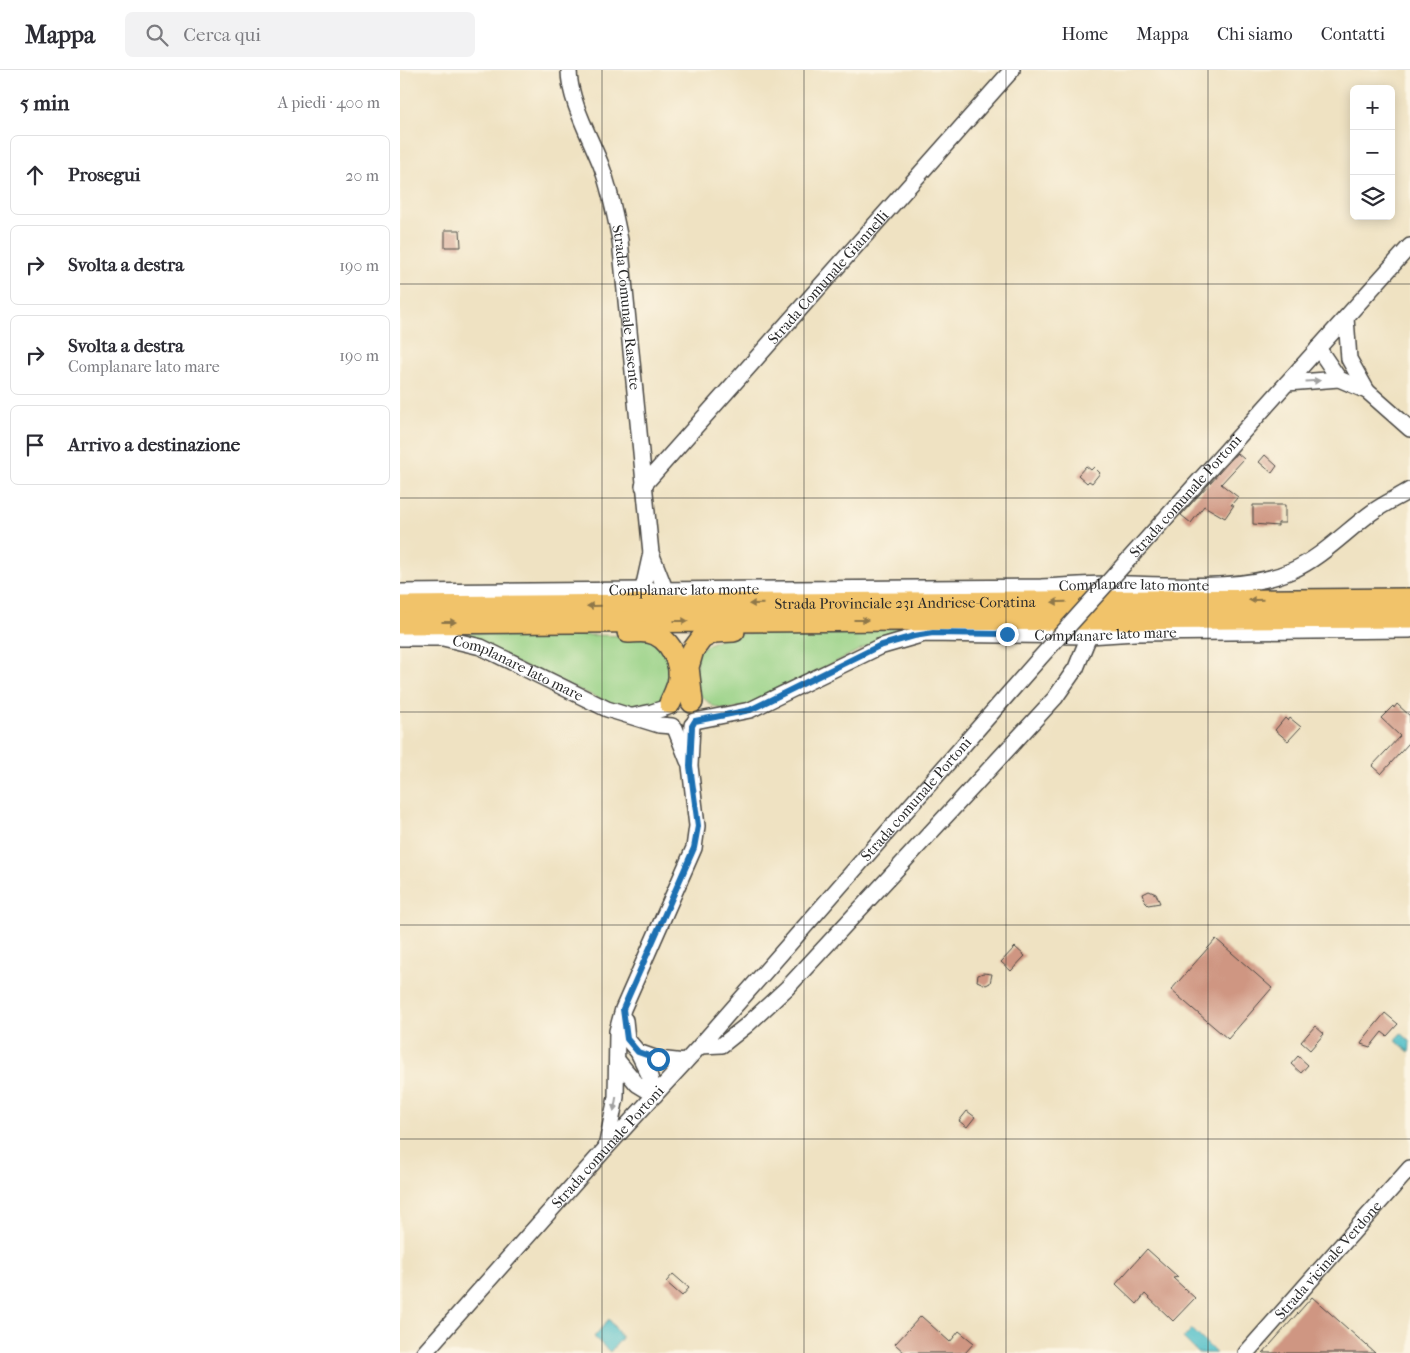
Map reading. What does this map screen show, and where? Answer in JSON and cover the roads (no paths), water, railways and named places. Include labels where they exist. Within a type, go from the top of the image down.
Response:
[{"type":"highway","points":[[1291,600],[1347,592],[1410,590]]},
{"type":"highway","name":"Strada Provinciale 231 Andriese-Coratina","points":[[400,607],[1410,599]]},
{"type":"highway","name":"Strada Provinciale 231 Andriese-Coratina","points":[[400,623],[1410,617]]},
{"type":"highway","points":[[694,714],[688,667],[692,650],[702,638],[714,632],[799,629],[829,620]]},
{"type":"highway","points":[[542,622],[569,631],[649,632],[665,641],[674,653],[679,669],[678,684],[669,705]]},
{"type":"street","name":"Strada Comunale Rasente","points":[[569,70],[577,108],[602,168],[620,240],[651,553]]},
{"type":"street","name":"Strada Comunale Giannelli","points":[[643,486],[1012,70]]},
{"type":"street","name":"Strada comunale Portoni","points":[[424,1353],[606,1148],[700,1046],[1038,660],[1410,246]]},
{"type":"street","points":[[1346,318],[1350,359],[1367,390],[1410,428]]},
{"type":"street","points":[[1318,348],[1350,359]]},
{"type":"street","points":[[1318,348],[1339,379]]},
{"type":"street","points":[[1287,383],[1339,379],[1367,390]]},
{"type":"street","name":"Complanare lato monte","points":[[400,592],[1031,587],[1128,584],[1180,586],[1254,582],[1300,567],[1382,506],[1410,490]]},
{"type":"street","points":[[1394,500],[1410,503]]},
{"type":"street","points":[[651,553],[665,589]]},
{"type":"street","points":[[643,589],[651,553]]},
{"type":"street","name":"Complanare lato mare","points":[[694,714],[728,716],[750,710],[879,646],[914,636],[933,633],[1089,636],[1135,633],[1410,630]]},
{"type":"street","points":[[700,1046],[722,1045],[748,1025],[807,967],[1055,698],[1076,668],[1089,636]]},
{"type":"street","name":"Complanare lato mare","points":[[400,638],[443,638],[481,647],[607,709],[659,725],[674,727]]},
{"type":"street","points":[[606,1148],[616,1097],[617,1031],[623,1009],[694,848],[698,826],[690,766],[694,714],[684,698],[674,700],[669,705],[667,719],[674,727],[690,766]]},
{"type":"street","name":"Complanare lato mare","points":[[630,716],[652,712],[669,705]]},
{"type":"street","points":[[674,727],[684,729],[694,714]]},
{"type":"street","points":[[623,1009],[627,1039],[638,1052],[650,1077],[655,1095]]},
{"type":"street","points":[[638,1052],[658,1059],[685,1062]]},
{"type":"street","points":[[617,1060],[637,1084],[655,1095]]},
{"type":"street","name":"Strada vicinale Verdone","points":[[1246,1353],[1410,1168]]},
{"type":"water","points":[[1401,1033],[1410,1041],[1409,1052],[1395,1040]]},
{"type":"water","points":[[609,1319],[622,1338],[610,1352],[594,1337]]},
{"type":"water","points":[[1192,1329],[1216,1353],[1198,1353],[1183,1338]]}]
